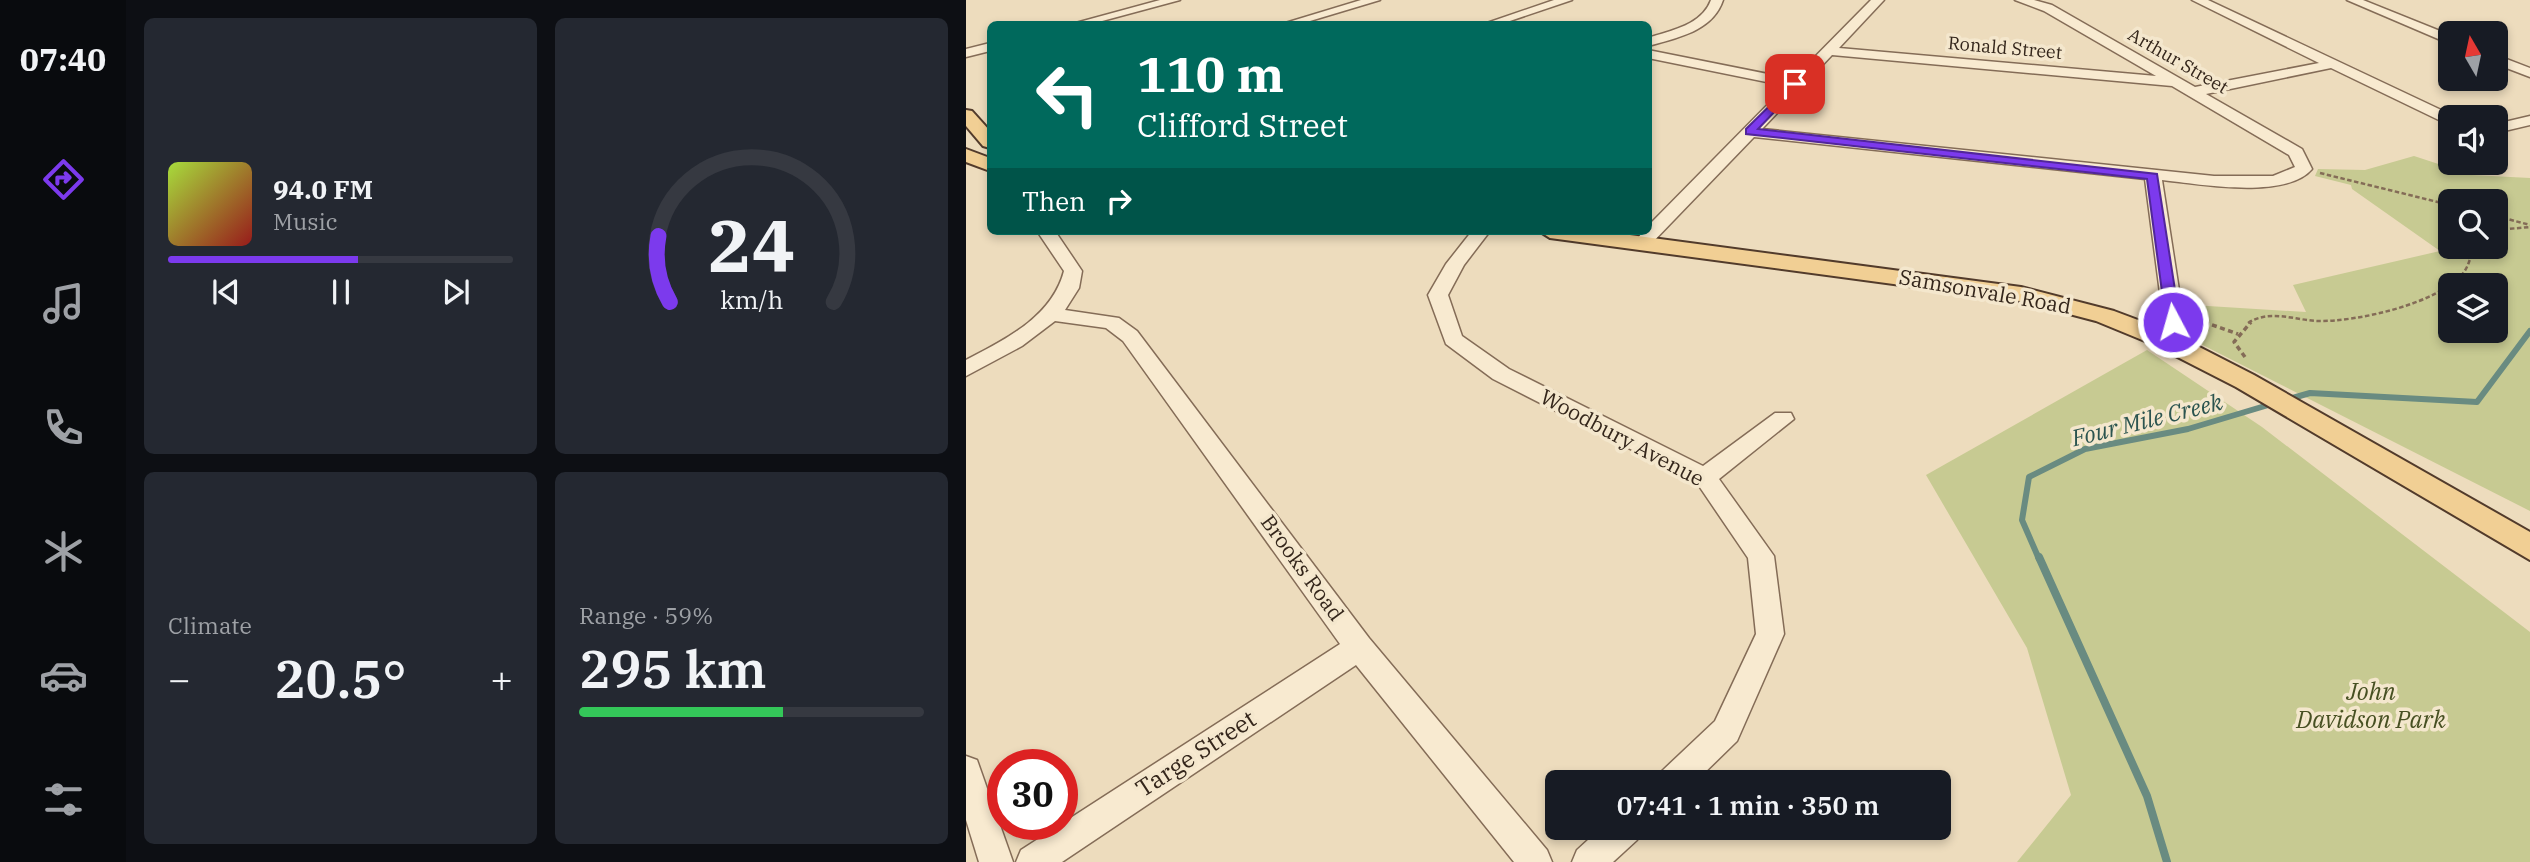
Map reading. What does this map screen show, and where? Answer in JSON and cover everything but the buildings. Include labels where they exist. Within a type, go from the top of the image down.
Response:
[{"type":"main road","points":[[966,115],[987,139]]},
{"type":"main road","points":[[966,155],[987,165]]},
{"type":"main road","name":"Samsonvale Road","points":[[1581,235],[2021,294],[2105,316],[2249,372],[2335,433],[2530,547]]},
{"type":"street","points":[[1100,21],[1174,0]]},
{"type":"street","points":[[1299,21],[1374,0]]},
{"type":"street","points":[[1500,21],[1566,0]]},
{"type":"street","points":[[1652,40],[1704,20],[1714,10],[1717,0]]},
{"type":"street","points":[[1652,233],[1878,0]]},
{"type":"street","name":"Arthur Street","points":[[2021,0],[2048,8],[2297,152],[2304,169]]},
{"type":"street","points":[[2198,0],[2438,114]]},
{"type":"street","points":[[2353,0],[2438,35]]},
{"type":"street","points":[[966,53],[987,48]]},
{"type":"street","name":"Ronald Street","points":[[1828,51],[2178,83]]},
{"type":"street","points":[[1652,55],[1795,84]]},
{"type":"street","points":[[2193,92],[2332,64]]},
{"type":"street","points":[[2508,64],[2530,73]]},
{"type":"street","points":[[2508,126],[2530,120]]},
{"type":"street","points":[[1750,132],[2153,176],[2262,181],[2295,176],[2304,169]]},
{"type":"street","points":[[2153,176],[2173,316],[2161,338]]},
{"type":"street","points":[[966,369],[1026,334],[1049,314],[1068,292],[1073,271],[1049,235]]},
{"type":"street","name":"Woodbury Avenue","points":[[1478,235],[1455,264],[1438,295],[1453,339],[1501,374],[1706,477],[1761,556],[1770,634],[1726,732],[1686,770]]},
{"type":"street","points":[[1642,243],[1650,235]]},
{"type":"street","name":"Brooks Road","points":[[1049,314],[1112,323],[1130,336],[1359,647],[1535,862]]},
{"type":"street","points":[[1706,477],[1783,419]]},
{"type":"street","name":"Targe Street","points":[[1033,862],[1359,647]]},
{"type":"street","points":[[966,771],[996,862]]},
{"type":"street","points":[[1589,862],[1612,840]]},
{"type":"path","points":[[2304,169],[2438,202]]},
{"type":"path","points":[[2508,220],[2530,226]]},
{"type":"path","points":[[2508,229],[2530,226]]},
{"type":"path","points":[[2249,372],[2234,342],[2238,334],[2254,319],[2270,316],[2317,321],[2351,318],[2420,298],[2448,285],[2462,274],[2471,259]]},
{"type":"path","points":[[2185,315],[2238,334]]},
{"type":"green space","points":[[2414,156],[2438,164],[2438,175],[2530,178],[2530,511],[2183,335],[2192,305],[2306,312],[2293,285],[2438,251],[2438,259],[2508,259],[2508,189],[2438,189],[2438,250],[2352,189],[2351,185],[2315,176],[2318,169],[2365,170]]},
{"type":"green space","name":"John Davidson Park","points":[[2147,350],[2262,427],[2530,632],[2530,862],[2017,862],[2071,795],[2027,648],[1926,475]]},
{"type":"waterway","name":"Four Mile Creek","points":[[2289,399],[2310,393],[2477,402],[2530,331]]},
{"type":"waterway","name":"Four Mile Creek","points":[[2039,559],[2022,520],[2029,477],[2085,449],[2188,429],[2275,403]]},
{"type":"waterway","name":"Four Mile Creek","points":[[2039,557],[2147,796],[2167,862]]},
{"type":"route","points":[[1795,84],[1750,132],[2153,176],[2173,322]]}]
